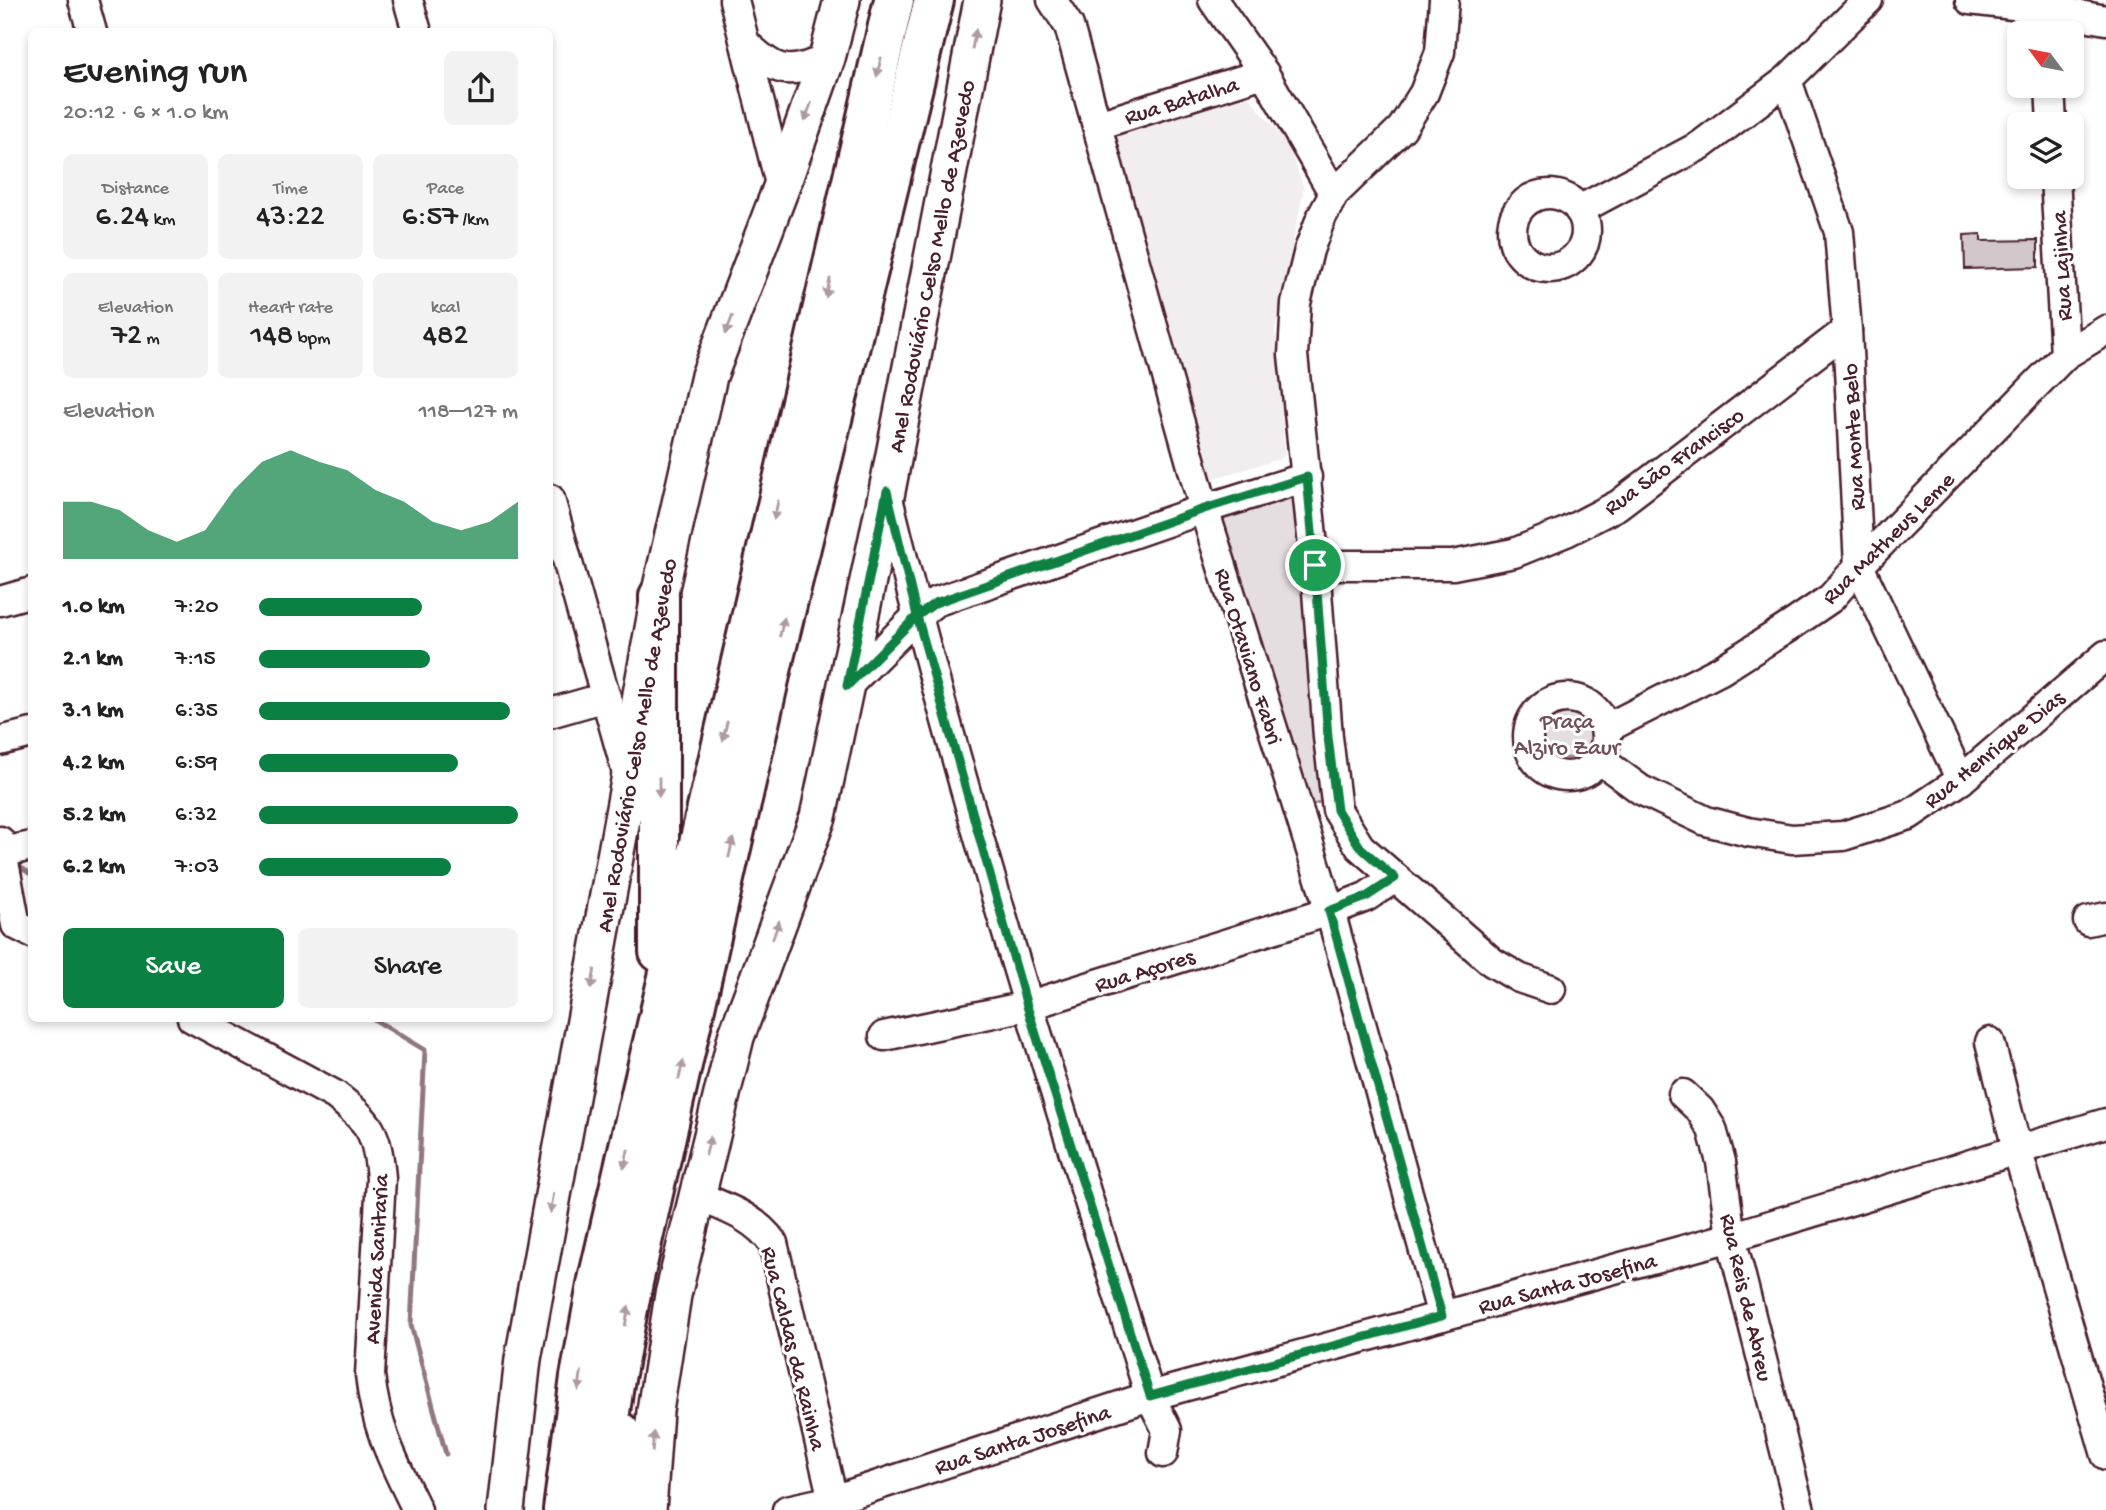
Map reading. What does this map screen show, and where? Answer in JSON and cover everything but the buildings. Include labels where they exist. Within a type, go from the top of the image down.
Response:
[{"type":"highway","points":[[564,1510],[580,1377],[598,1280],[894,0]]},
{"type":"highway","points":[[596,1510],[614,1384],[633,1282],[770,676],[934,0]]},
{"type":"highway","points":[[659,596],[659,1021]]},
{"type":"highway","points":[[614,1384],[630,1510]]},
{"type":"main road","name":"Anel Rodoviário Celso Mello de Azevedo","points":[[506,1510],[523,1359],[629,781],[659,596],[709,376],[827,58],[842,0]]},
{"type":"main road","name":"Anel Rodoviário Celso Mello de Azevedo","points":[[648,1510],[655,1411],[673,1295],[736,1037],[818,817],[887,491],[982,0]]},
{"type":"street","points":[[83,0],[91,28]]},
{"type":"street","points":[[408,0],[415,28]]},
{"type":"street","points":[[734,0],[781,188]]},
{"type":"street","name":"Rua Otaviano Fabri","points":[[1052,0],[1069,26],[1204,509],[1329,911],[1442,1316]]},
{"type":"street","points":[[1213,0],[1264,73],[1334,194]]},
{"type":"street","points":[[1444,0],[1440,52],[1424,93],[1402,128],[1334,194],[1309,250],[1296,303],[1293,355],[1307,477],[1328,737],[1337,810],[1360,847],[1492,962],[1519,978],[1551,989]]},
{"type":"street","points":[[1579,210],[1701,145],[1787,80],[1868,0]]},
{"type":"street","points":[[1970,0],[2046,21],[2106,20]]},
{"type":"street","points":[[745,43],[763,61],[776,68],[792,71],[827,58]]},
{"type":"street","name":"Rua Batalha","points":[[1098,125],[1264,73]]},
{"type":"street","name":"Rua Monte Belo","points":[[1787,80],[1839,232],[1847,330],[1859,566],[1961,780]]},
{"type":"street","name":"Rua Lajinha","points":[[2056,189],[2065,355]]},
{"type":"street","name":"Rua São Francisco","points":[[1315,565],[1453,565],[1514,553],[1566,532],[1618,505],[1847,330]]},
{"type":"street","name":"Rua Matheus Leme","points":[[1605,729],[1721,670],[1830,598],[2065,355],[2106,330]]},
{"type":"street","points":[[847,686],[917,616],[935,603],[1204,509],[1307,477]]},
{"type":"street","points":[[887,491],[917,616],[1027,1006],[1150,1396],[1167,1430],[1163,1453]]},
{"type":"street","points":[[553,510],[629,781]]},
{"type":"street","points":[[0,601],[28,593]]},
{"type":"street","name":"Rua Henrique Dias","points":[[1600,759],[1641,790],[1706,821],[1748,832],[1792,839],[1843,835],[1909,815],[1961,780],[2106,655]]},
{"type":"street","points":[[553,712],[606,697]]},
{"type":"street","points":[[1560,698],[1589,704],[1600,715],[1605,729],[1605,744],[1600,759],[1589,770],[1574,775],[1559,775],[1545,770],[1534,759],[1529,745],[1529,729],[1535,715],[1545,704],[1560,698]]},
{"type":"street","points":[[0,741],[28,734]]},
{"type":"street","points":[[16,926],[2,846],[28,846]]},
{"type":"street","name":"Rua Açores","points":[[884,1036],[1027,1006],[1329,911],[1366,897],[1395,878]]},
{"type":"street","name":"Avenida Sanitaria","points":[[199,1022],[335,1095],[355,1111],[371,1129],[378,1148],[381,1178],[370,1375],[383,1439],[418,1510]]},
{"type":"street","points":[[1990,1042],[2017,1149],[2106,1455]]},
{"type":"street","name":"Rua Reis de Abreu","points":[[1683,1094],[1700,1110],[1712,1129],[1721,1162],[1731,1237],[1800,1510]]},
{"type":"street","name":"Rua Santa Josefina","points":[[787,1510],[833,1500],[1150,1396],[1731,1237],[2106,1123]]},
{"type":"street","name":"Rua Caldas da Rainha","points":[[696,1195],[748,1218],[763,1230],[773,1243],[833,1500]]},
{"type":"shaded area","points":[[1247,95],[1288,144],[1304,188],[1275,329],[1285,455],[1280,459],[1208,480],[1115,137],[1119,128]]},
{"type":"green space","points":[[1297,493],[1323,801],[1312,805],[1214,521]]},
{"type":"green space","name":"Praça Alziro Zaur","points":[[1567,708],[1585,715],[1592,733],[1585,751],[1567,758],[1549,751],[1542,733],[1549,715]]},
{"type":"waterway","points":[[20,867],[28,872]]},
{"type":"waterway","points":[[379,1022],[425,1050],[411,1325],[446,1454]]},
{"type":"route","points":[[1315,565],[1307,477],[1204,509],[935,603],[917,616],[887,491],[847,686],[917,616],[1027,1006],[1150,1396],[1442,1316],[1329,911],[1366,897],[1395,878],[1360,847],[1337,810],[1328,737],[1315,565]]}]
